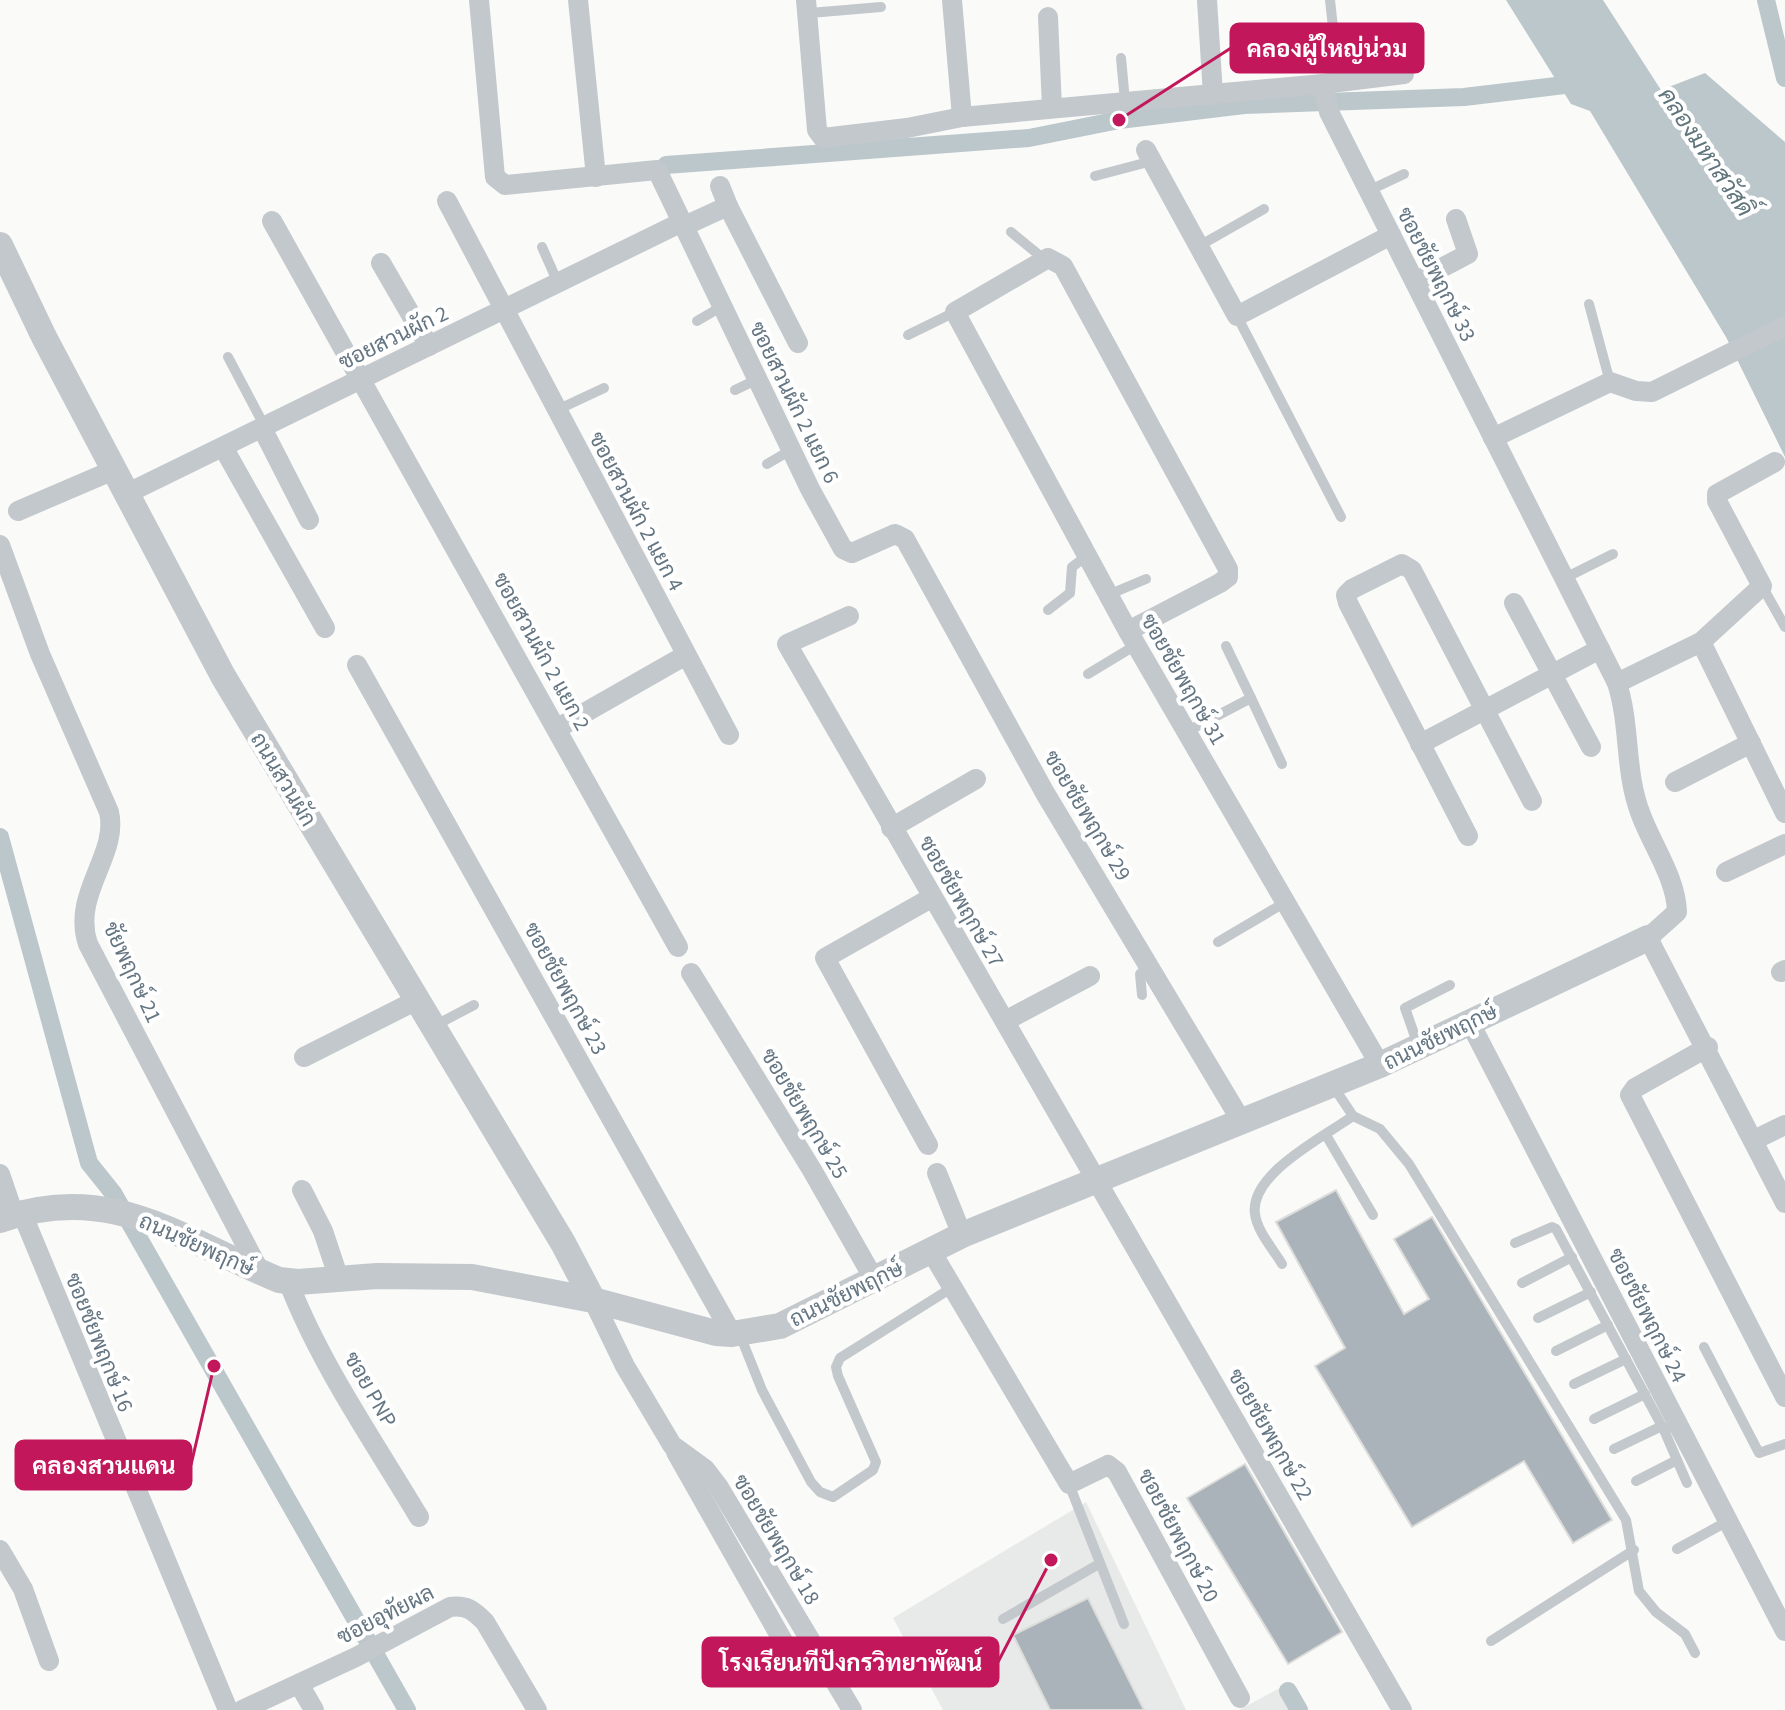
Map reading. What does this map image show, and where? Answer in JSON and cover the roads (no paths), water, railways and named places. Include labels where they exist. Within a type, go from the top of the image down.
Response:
[{"type":"street","points":[[479,0],[495,177],[505,185],[596,177],[578,0]]},
{"type":"street","points":[[952,0],[962,117]]},
{"type":"street","points":[[1207,0],[1213,95]]},
{"type":"street","points":[[808,6],[817,130],[823,138],[907,128],[962,117],[1052,108],[1328,89],[1404,74]]},
{"type":"street","points":[[1048,17],[1052,108]]},
{"type":"street","name":"ซอยชัยพฤกษ์ 33","points":[[1328,89],[1368,191],[1617,683],[1627,716],[1628,773],[1633,791],[1677,896],[1677,912],[1648,938]]},
{"type":"street","points":[[1149,155],[1237,316],[1391,235]]},
{"type":"street","name":"ซอยสวนผัก 2 แยก 6","points":[[596,177],[657,170],[756,380],[847,552],[895,534]]},
{"type":"street","points":[[720,186],[798,343]]},
{"type":"street","name":"ซอยสวนผัก 2 แยก 4","points":[[447,201],[729,735]]},
{"type":"street","name":"ซอยสวนผัก 2","points":[[126,494],[558,283],[728,206]]},
{"type":"street","points":[[1415,282],[1468,254],[1456,219]]},
{"type":"street","name":"ซอยสวนผัก 2 แยก 2","points":[[272,221],[678,947]]},
{"type":"street","name":"ถนนสวนผัก","points":[[0,245],[126,494],[261,742],[593,1300]]},
{"type":"street","points":[[955,312],[1044,259],[1054,258],[1063,266],[1228,569],[1228,577],[1220,583],[1132,638]]},
{"type":"street","points":[[381,263],[429,346]]},
{"type":"street","name":"ซอยชัยพฤกษ์ 31","points":[[955,312],[1132,638],[1380,1065]]},
{"type":"street","points":[[1493,438],[1610,382],[1636,391],[1652,392],[1785,326]]},
{"type":"street","points":[[263,427],[309,520]]},
{"type":"street","points":[[223,447],[325,628]]},
{"type":"street","points":[[1617,683],[1701,642],[1762,586],[1717,501],[1717,494],[1775,462]]},
{"type":"street","points":[[18,511],[116,469]]},
{"type":"street","name":"ซอยชัยพฤกษ์ 29","points":[[895,534],[905,539],[1045,793],[1151,964],[1242,1122]]},
{"type":"street","name":"ชัยพฤกษ์ 21","points":[[0,545],[35,640],[111,821],[88,891],[83,925],[88,944],[260,1272]]},
{"type":"street","points":[[1468,836],[1348,603],[1346,595],[1352,589],[1402,564],[1412,570],[1532,801]]},
{"type":"street","points":[[1514,603],[1591,747]]},
{"type":"street","name":"ซอยชัยพฤกษ์ 27","points":[[849,616],[787,644],[1097,1181]]},
{"type":"street","points":[[1701,642],[1785,813]]},
{"type":"street","points":[[1420,744],[1600,649]]},
{"type":"street","points":[[558,728],[686,655]]},
{"type":"street","name":"ซอยชัยพฤกษ์ 23","points":[[357,665],[736,1334]]},
{"type":"street","points":[[1675,782],[1751,743]]},
{"type":"street","points":[[891,828],[976,779]]},
{"type":"street","points":[[1726,872],[1785,844]]},
{"type":"street","points":[[928,1145],[825,958],[931,898]]},
{"type":"street","points":[[1648,938],[1708,1047],[1785,1203]]},
{"type":"street","name":"ถนนชัยพฤกษ์","points":[[12,1216],[46,1208],[98,1207],[146,1218],[260,1272],[288,1281],[377,1276],[472,1277],[593,1300],[673,1323],[736,1334],[780,1326],[962,1235],[1380,1065],[1648,938]]},
{"type":"street","name":"ซอยชัยพฤกษ์ 25","points":[[691,973],[812,1170],[874,1279]]},
{"type":"street","points":[[1005,1021],[1090,976]]},
{"type":"street","points":[[304,1057],[417,1000]]},
{"type":"street","name":"ซอยชัยพฤกษ์ 24","points":[[1469,1021],[1668,1426],[1728,1521],[1785,1631]]},
{"type":"street","points":[[1708,1047],[1635,1088],[1630,1095],[1785,1397]]},
{"type":"street","points":[[1754,1140],[1785,1125]]},
{"type":"street","points":[[937,1173],[962,1235]]},
{"type":"street","name":"ซอยชัยพฤกษ์ 16","points":[[0,1174],[12,1216],[228,1710]]},
{"type":"street","name":"ซอยชัยพฤกษ์ 22","points":[[1097,1181],[1402,1710]]},
{"type":"street","points":[[302,1190],[323,1231],[339,1279]]},
{"type":"street","points":[[931,1251],[1069,1484]]},
{"type":"street","name":"ซอย PNP","points":[[288,1281],[299,1310],[339,1383],[419,1517]]},
{"type":"street","name":"ซอยชัยพฤกษ์ 18","points":[[593,1300],[625,1366],[792,1657]]},
{"type":"street","name":"ซอยชัยพฤกษ์ 18","points":[[672,1445],[705,1469],[718,1486],[852,1710]]},
{"type":"street","name":"ซอยชัยพฤกษ์ 20","points":[[1069,1484],[1108,1465],[1117,1472],[1240,1698]]},
{"type":"street","points":[[0,1550],[23,1589],[49,1661]]},
{"type":"street","name":"ซอยอุทัยผล","points":[[242,1710],[356,1657],[450,1607],[473,1610],[485,1622],[537,1710]]},
{"type":"street","points":[[299,1684],[314,1710]]},
{"type":"lane","points":[[1328,89],[1330,0]]},
{"type":"lane","points":[[808,6],[881,7]]},
{"type":"lane","points":[[1121,58],[1125,101]]},
{"type":"lane","points":[[1095,176],[1149,155]]},
{"type":"lane","points":[[1368,191],[1404,174]]},
{"type":"lane","points":[[1199,246],[1264,209]]},
{"type":"lane","points":[[1011,232],[1044,259]]},
{"type":"lane","points":[[542,247],[558,283]]},
{"type":"lane","points":[[1589,304],[1610,382]]},
{"type":"lane","points":[[697,321],[721,307]]},
{"type":"lane","points":[[908,335],[955,312]]},
{"type":"lane","points":[[1237,316],[1341,517]]},
{"type":"lane","points":[[228,357],[263,427]]},
{"type":"lane","points":[[735,390],[756,380]]},
{"type":"lane","points":[[557,410],[604,388]]},
{"type":"lane","points":[[767,464],[791,450]]},
{"type":"lane","points":[[1565,578],[1613,554]]},
{"type":"lane","points":[[1048,610],[1067,597],[1072,567],[1087,556]]},
{"type":"lane","points":[[1108,595],[1146,579]]},
{"type":"lane","points":[[1762,586],[1785,627]]},
{"type":"lane","points":[[1088,674],[1132,638]]},
{"type":"lane","points":[[1226,646],[1282,764]]},
{"type":"lane","points":[[1186,732],[1251,698]]},
{"type":"lane","points":[[1218,942],[1284,903]]},
{"type":"lane","points":[[1142,995],[1140,974],[1151,964]]},
{"type":"lane","points":[[1418,1045],[1405,1008],[1450,985]]},
{"type":"lane","points":[[432,1027],[474,1005]]},
{"type":"lane","points":[[1332,1084],[1353,1116],[1380,1129],[1409,1164],[1626,1520],[1634,1550],[1639,1591],[1656,1612],[1685,1634],[1695,1653]]},
{"type":"lane","points":[[1282,1264],[1259,1227],[1255,1204],[1270,1174],[1353,1116]]},
{"type":"lane","points":[[1326,1135],[1373,1215]]},
{"type":"lane","points":[[1515,1243],[1552,1227],[1560,1233],[1645,1394],[1668,1426],[1687,1483]]},
{"type":"lane","points":[[1522,1283],[1572,1257]]},
{"type":"lane","points":[[736,1334],[811,1482],[820,1492],[833,1497],[873,1470],[876,1462],[838,1376],[836,1367],[840,1358],[953,1287]]},
{"type":"lane","points":[[1538,1318],[1591,1292]]},
{"type":"lane","points":[[1556,1351],[1608,1325]]},
{"type":"lane","points":[[1704,1347],[1759,1453],[1766,1454],[1785,1444]]},
{"type":"lane","points":[[1574,1384],[1626,1359]]},
{"type":"lane","points":[[1594,1419],[1645,1394]]},
{"type":"lane","points":[[1614,1449],[1668,1426]]},
{"type":"lane","points":[[1636,1481],[1677,1460]]},
{"type":"lane","points":[[1069,1484],[1124,1624]]},
{"type":"lane","points":[[1677,1549],[1728,1521]]},
{"type":"lane","points":[[1491,1641],[1634,1550]]},
{"type":"lane","points":[[1003,1619],[1099,1564]]},
{"type":"water","name":"คลองมหาสวัสดิ์","points":[[1506,0],[1603,0],[1661,90],[1705,73],[1785,142],[1785,457],[1726,337],[1590,111],[1571,104]]},
{"type":"waterway","points":[[1766,0],[1785,78]]},
{"type":"waterway","points":[[666,165],[1029,138],[1119,120],[1244,105],[1464,97],[1581,83]]},
{"type":"waterway","points":[[0,837],[89,1163],[113,1193],[407,1710]]},
{"type":"waterway","points":[[1288,1691],[1299,1710]]},
{"type":"place","name":"คลองผู้ใหญ่น่วม","points":[[1119,120]]},
{"type":"place","name":"คลองสวนแดน","points":[[214,1366]]},
{"type":"place","name":"โรงเรียนทีปังกรวิทยาพัฒน์","points":[[1051,1560]]}]
